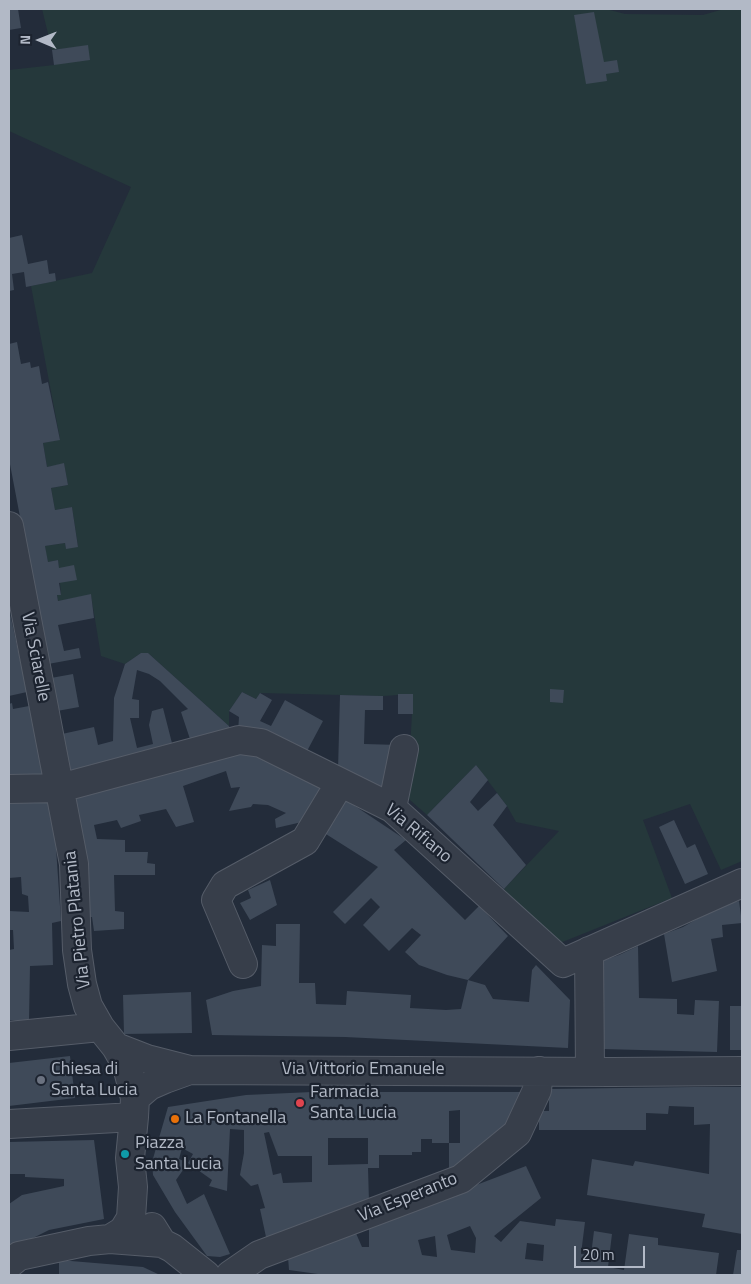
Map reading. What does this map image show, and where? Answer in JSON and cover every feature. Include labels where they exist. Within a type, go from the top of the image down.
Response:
[{"type":"street","name":"Via Sciarelle","points":[[9,526],[60,788]]},
{"type":"street","name":"Via Rifiano","points":[[9,789],[60,788],[239,740],[261,743],[392,808],[563,963],[589,990]]},
{"type":"street","points":[[392,808],[404,748]]},
{"type":"street","points":[[243,964],[216,900],[225,884],[305,841],[340,783]]},
{"type":"street","name":"Via Pietro Platania","points":[[60,788],[74,864],[77,950],[82,984],[88,1006],[127,1066],[134,1108],[130,1158],[133,1187]]},
{"type":"street","points":[[563,963],[742,883]]},
{"type":"street","points":[[589,951],[590,1072]]},
{"type":"street","points":[[9,1036],[108,1037],[147,1059],[190,1070]]},
{"type":"street","name":"Via Vittorio Emanuele","points":[[134,1108],[150,1086],[165,1078],[190,1070],[742,1071]]},
{"type":"street","name":"Via Esperanto","points":[[233,1273],[259,1255],[461,1179],[517,1133],[537,1090],[539,1071]]},
{"type":"street","points":[[9,1124],[134,1108]]},
{"type":"street","points":[[110,1239],[123,1231],[131,1218],[133,1187]]},
{"type":"street","points":[[133,1187],[143,1211],[162,1243]]},
{"type":"street","points":[[9,1264],[19,1256],[89,1241],[110,1239],[162,1243],[172,1248],[206,1275]]},
{"type":"street","points":[[233,1273],[265,1275]]},
{"type":"shaded area","points":[[42,9],[606,9],[625,14],[703,15],[724,9],[742,9],[742,861],[721,870],[690,804],[643,820],[672,898],[555,945],[504,889],[559,831],[516,822],[507,806],[476,765],[427,815],[402,793],[410,750],[413,694],[383,696],[260,693],[256,699],[242,692],[229,711],[229,726],[148,653],[141,653],[125,664],[101,656],[91,595],[58,601],[57,595],[61,594],[58,560],[48,562],[46,553],[45,546],[65,543],[66,548],[78,546],[72,507],[55,510],[51,488],[68,485],[64,464],[47,467],[43,443],[60,439],[31,286],[92,273],[131,187],[9,131],[9,70],[54,65],[88,46],[52,50]]},
{"type":"building","points":[[9,9],[18,9],[21,28],[9,30]]},
{"type":"building","points":[[594,12],[604,62],[617,60],[619,72],[606,74],[607,81],[586,84],[574,15]]},
{"type":"building","points":[[88,45],[90,60],[54,65],[52,50]]},
{"type":"building","points":[[22,235],[28,264],[47,260],[49,274],[55,273],[56,281],[26,287],[24,272],[12,274],[14,290],[9,291],[9,238]]},
{"type":"building","points":[[17,342],[21,364],[30,362],[31,368],[39,366],[42,384],[48,382],[60,440],[43,443],[47,467],[64,463],[68,485],[51,488],[55,510],[72,507],[78,547],[66,549],[65,543],[45,546],[48,562],[58,560],[59,568],[74,565],[77,580],[59,583],[61,595],[57,595],[58,601],[91,594],[94,618],[58,625],[64,651],[79,648],[81,658],[48,664],[9,459],[9,344]]},
{"type":"building","points":[[9,609],[27,692],[9,696]]},
{"type":"building","points":[[141,653],[148,653],[229,726],[232,733],[191,742],[181,712],[188,709],[160,681],[149,674],[137,670],[132,699],[139,700],[139,718],[130,718],[137,748],[153,744],[149,725],[152,711],[163,708],[173,747],[69,775],[62,734],[94,727],[98,745],[113,741],[114,698],[125,664]]},
{"type":"building","points":[[73,674],[79,707],[57,711],[51,678]]},
{"type":"building","points":[[550,689],[564,690],[563,703],[550,702]]},
{"type":"building","points":[[242,692],[256,699],[260,693],[272,700],[260,721],[271,726],[285,700],[323,721],[306,753],[238,732],[239,717],[229,711]]},
{"type":"building","points":[[398,694],[413,694],[413,714],[398,714]]},
{"type":"building","points":[[340,695],[383,696],[383,710],[365,710],[364,744],[399,745],[388,793],[338,770]]},
{"type":"building","points":[[12,703],[13,709],[29,706],[46,781],[9,781],[9,704]]},
{"type":"building","points":[[236,749],[255,753],[324,785],[302,822],[276,828],[275,819],[286,813],[268,805],[253,804],[251,807],[229,811],[240,787],[231,788],[226,771],[183,786],[194,822],[176,827],[166,809],[139,815],[141,821],[121,828],[117,820],[94,825],[97,839],[125,840],[125,852],[148,852],[147,863],[155,864],[155,875],[114,875],[115,911],[124,912],[124,929],[94,931],[92,917],[86,917],[73,797]]},
{"type":"building","points":[[476,765],[488,780],[470,802],[478,811],[497,793],[507,806],[493,825],[526,865],[504,889],[427,815]]},
{"type":"building","points":[[340,796],[406,840],[394,850],[465,920],[479,906],[508,936],[468,980],[419,965],[405,952],[421,935],[412,928],[389,951],[363,925],[380,907],[371,898],[345,924],[333,912],[378,867],[318,829]]},
{"type":"building","points":[[9,799],[49,801],[55,833],[61,921],[52,923],[53,965],[30,966],[29,1021],[9,1020],[9,950],[14,949],[13,930],[9,930],[9,911],[29,912],[28,896],[22,894],[21,877],[9,878]]},
{"type":"building","points":[[674,820],[687,848],[695,844],[708,874],[685,884],[659,827]]},
{"type":"building","points":[[270,880],[277,905],[250,920],[240,903],[251,898],[248,890]]},
{"type":"building","points":[[739,901],[742,923],[722,925],[723,937],[711,939],[717,971],[672,982],[664,934],[683,927],[720,906]]},
{"type":"building","points":[[276,924],[300,924],[299,983],[315,983],[316,1004],[346,1005],[347,991],[411,995],[410,1008],[461,1009],[468,980],[485,985],[493,999],[529,1002],[532,970],[536,965],[570,1000],[568,1048],[345,1037],[212,1035],[206,1000],[233,991],[261,986],[262,945],[276,946]]},
{"type":"building","points":[[638,946],[639,998],[677,999],[677,1014],[694,1015],[695,1000],[719,1001],[717,1052],[602,1049],[602,961]]},
{"type":"building","points":[[191,992],[192,1033],[124,1034],[123,995]]},
{"type":"building","points":[[730,1006],[742,1006],[742,1050],[730,1050]]},
{"type":"building","name":"Chiesa di Santa Lucia","points":[[70,1056],[75,1098],[9,1106],[9,1063]]},
{"type":"building","points":[[742,1087],[742,1234],[702,1227],[705,1214],[587,1195],[592,1159],[633,1166],[635,1161],[709,1174],[710,1124],[694,1125],[694,1107],[669,1106],[668,1114],[646,1113],[646,1130],[539,1130],[539,1111],[549,1111],[549,1089]]},
{"type":"building","points":[[312,1092],[525,1092],[517,1111],[506,1124],[470,1156],[449,1170],[449,1143],[432,1143],[432,1139],[421,1139],[421,1152],[412,1152],[412,1155],[379,1155],[379,1168],[368,1168],[369,1202],[294,1231],[266,1237],[260,1209],[265,1208],[258,1184],[251,1186],[240,1175],[244,1153],[244,1130],[230,1129],[227,1191],[209,1186],[212,1180],[188,1163],[176,1180],[187,1204],[204,1194],[230,1254],[220,1257],[207,1256],[175,1212],[153,1175],[152,1162],[168,1107],[246,1095]],"holes":[[[460,1110],[460,1143],[449,1143],[449,1111]],[[269,1132],[278,1156],[312,1156],[312,1182],[283,1183],[281,1173],[273,1175],[264,1133]],[[328,1138],[368,1138],[368,1164],[328,1165]],[[182,1148],[193,1154],[188,1163],[179,1159]]]},
{"type":"building","points":[[94,1140],[104,1219],[49,1230],[9,1250],[9,1204],[22,1195],[64,1186],[64,1179],[25,1177],[25,1174],[9,1174],[9,1142]]},
{"type":"building","points":[[526,1166],[541,1198],[494,1236],[501,1242],[520,1221],[555,1226],[556,1219],[585,1222],[581,1254],[591,1255],[594,1231],[612,1234],[608,1267],[624,1270],[629,1234],[658,1238],[658,1245],[719,1253],[716,1275],[325,1275],[289,1270],[288,1257],[355,1231],[362,1247],[369,1247],[369,1226]],"holes":[[[470,1226],[476,1238],[475,1253],[451,1250],[447,1235]],[[435,1236],[437,1257],[422,1255],[418,1240]],[[527,1243],[544,1245],[543,1261],[525,1259]]]},
{"type":"building","points":[[737,1250],[742,1250],[742,1275],[733,1275]]},
{"type":"building","points":[[59,1260],[143,1267],[160,1275],[59,1275]]},
{"type":"place","name":"Chiesa di Santa Lucia","points":[[41,1080]]},
{"type":"place","name":"Farmacia Santa Lucia","points":[[300,1103]]},
{"type":"place","name":"La Fontanella","points":[[175,1119]]},
{"type":"place","name":"Piazza Santa Lucia","points":[[125,1154]]}]
